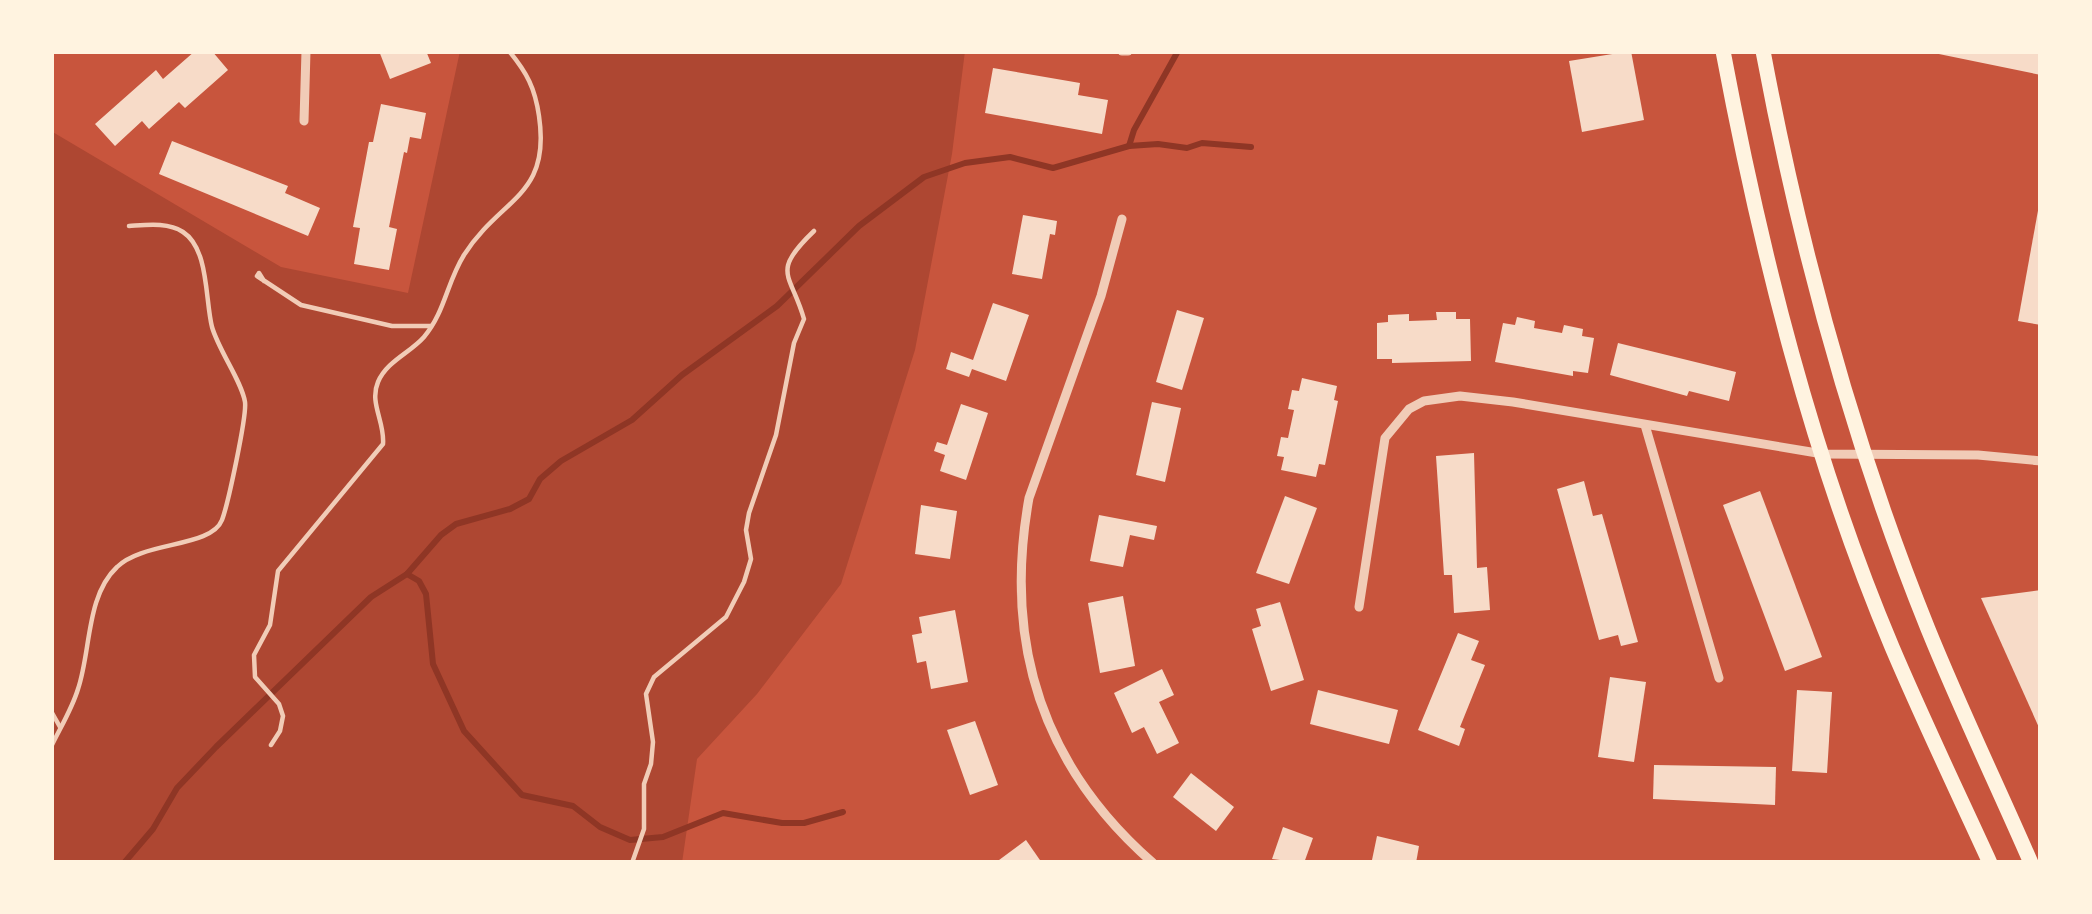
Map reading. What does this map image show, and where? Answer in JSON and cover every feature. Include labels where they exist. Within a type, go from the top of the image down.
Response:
[{"type":"main road","points":[[1723,51],[1765,255],[1822,454],[1891,644],[1990,863]]},
{"type":"main road","points":[[1763,51],[1804,245],[1864,453],[1928,628],[2031,863]]},
{"type":"street","points":[[304,122],[306,51]]},
{"type":"street","points":[[1122,219],[1101,296],[1029,498],[1021,614],[1028,658],[1052,734],[1100,810],[1153,863]]},
{"type":"street","points":[[1359,607],[1380,454],[1395,422],[1424,400],[1460,397],[1513,402],[1822,454],[1978,454],[2041,461]]},
{"type":"street","points":[[1646,425],[1719,678]]},
{"type":"lane","points":[[271,745],[283,716],[279,704],[255,677],[254,655],[270,626],[278,571],[383,444],[385,428],[375,400],[376,385],[386,368],[412,349],[431,326],[446,304],[466,251],[533,178],[543,155],[535,90],[528,73],[509,51]]},
{"type":"lane","points":[[51,747],[77,693],[100,591],[117,566],[146,549],[209,536],[221,523],[245,419],[245,398],[213,330],[198,248],[183,231],[160,225],[129,226]]},
{"type":"lane","points":[[632,863],[644,829],[644,784],[653,742],[646,694],[654,677],[726,617],[744,582],[751,559],[746,530],[749,513],[784,406],[794,343],[804,319],[788,283],[787,268],[814,231]]},
{"type":"lane","points":[[264,281],[301,305],[392,326],[431,326]]},
{"type":"lane","points":[[51,711],[60,727]]},
{"type":"shaded area","points":[[460,51],[965,51],[952,154],[915,350],[841,584],[757,694],[697,759],[682,863],[51,863],[51,131],[281,267],[408,293]]},
{"type":"building","points":[[195,51],[212,51],[228,70],[185,108],[179,102],[149,129],[142,121],[115,146],[95,124],[156,70],[163,79]]},
{"type":"building","points":[[379,51],[426,51],[431,63],[390,79]]},
{"type":"building","points":[[1631,51],[1644,120],[1582,132],[1569,61]]},
{"type":"building","points":[[2041,51],[2041,75],[1934,53]]},
{"type":"building","points":[[993,68],[1080,83],[1078,95],[1108,100],[1102,134],[985,113]]},
{"type":"building","points":[[381,104],[426,113],[421,139],[410,137],[404,152],[389,227],[397,229],[389,270],[354,264],[360,228],[353,227]]},
{"type":"building","points":[[172,141],[288,186],[285,193],[320,208],[308,236],[159,174]]},
{"type":"building","points":[[2041,205],[2041,325],[2018,321]]},
{"type":"building","points":[[1023,215],[1057,221],[1042,279],[1012,274]]},
{"type":"building","points":[[993,303],[1029,315],[1006,381],[972,369],[969,377],[946,369],[951,352],[973,360]]},
{"type":"building","points":[[1177,310],[1204,318],[1182,390],[1156,382]]},
{"type":"building","points":[[1436,312],[1456,312],[1456,319],[1470,319],[1471,361],[1392,363],[1392,359],[1377,359],[1377,323],[1388,322],[1388,315],[1409,314],[1409,321],[1437,320]]},
{"type":"building","points":[[1517,317],[1535,321],[1534,328],[1562,333],[1564,325],[1583,329],[1582,336],[1594,338],[1588,373],[1573,371],[1573,376],[1495,362],[1503,323],[1515,325]]},
{"type":"building","points":[[1618,343],[1736,372],[1729,401],[1689,391],[1687,396],[1610,375]]},
{"type":"building","points":[[1302,378],[1337,386],[1325,465],[1319,464],[1316,477],[1281,470],[1284,457],[1277,456],[1281,437],[1288,438],[1294,410],[1288,409],[1292,390],[1299,391]]},
{"type":"building","points":[[1152,402],[1181,408],[1165,482],[1136,475]]},
{"type":"building","points":[[961,404],[988,413],[966,480],[940,471],[945,455],[934,451],[937,442],[947,445]]},
{"type":"building","points":[[1474,453],[1477,568],[1487,567],[1490,610],[1454,613],[1452,575],[1444,575],[1436,456]]},
{"type":"building","points":[[1584,481],[1593,516],[1602,514],[1638,642],[1621,646],[1618,635],[1599,640],[1557,489]]},
{"type":"building","points":[[1760,491],[1822,657],[1785,671],[1723,505]]},
{"type":"building","points":[[1285,496],[1317,508],[1289,584],[1256,573]]},
{"type":"building","points":[[921,505],[957,511],[950,559],[915,554]]},
{"type":"building","points":[[1099,515],[1157,526],[1154,540],[1130,535],[1123,567],[1090,561]]},
{"type":"building","points":[[2041,590],[2041,732],[1981,598]]},
{"type":"building","points":[[1123,596],[1135,666],[1100,673],[1088,603]]},
{"type":"building","points":[[1280,602],[1304,680],[1271,691],[1252,629],[1261,626],[1256,609]]},
{"type":"building","points":[[955,610],[968,682],[931,689],[926,661],[917,663],[912,635],[922,633],[919,617]]},
{"type":"building","points":[[1458,633],[1479,641],[1471,660],[1485,665],[1460,727],[1465,729],[1459,746],[1418,730]]},
{"type":"building","points":[[1162,669],[1174,695],[1159,702],[1179,743],[1157,754],[1144,727],[1132,733],[1114,693]]},
{"type":"building","points":[[1610,677],[1646,682],[1634,762],[1598,757]]},
{"type":"building","points":[[1318,690],[1398,710],[1389,744],[1310,724]]},
{"type":"building","points":[[1797,690],[1832,692],[1827,773],[1792,771]]},
{"type":"building","points":[[975,721],[998,785],[970,795],[947,730]]},
{"type":"building","points":[[1654,765],[1776,767],[1775,805],[1653,799]]},
{"type":"building","points":[[1191,773],[1234,807],[1216,831],[1173,797]]},
{"type":"building","points":[[1283,827],[1313,838],[1304,863],[1272,859]]},
{"type":"building","points":[[1377,836],[1419,846],[1416,863],[1372,860]]},
{"type":"building","points":[[1026,840],[1042,863],[995,863]]},
{"type":"waterway","points":[[1129,146],[1178,51]]},
{"type":"waterway","points":[[124,863],[153,829],[177,788],[216,747],[371,597],[407,574],[441,535],[456,524],[529,499],[540,479],[561,461],[632,420],[682,375],[777,306],[859,226],[924,177],[965,163],[1010,157],[1053,168],[1129,146],[1251,147]]},
{"type":"waterway","points":[[407,574],[419,581],[426,594],[433,664],[464,731],[522,795],[573,806],[600,827],[630,840],[663,837],[723,813],[804,823],[843,812]]}]
